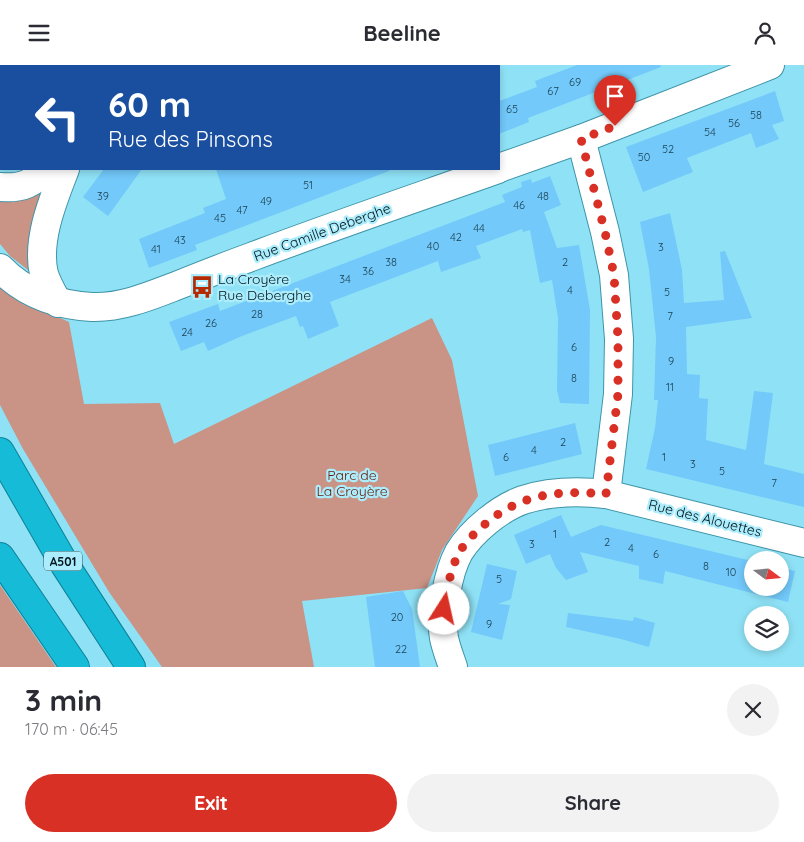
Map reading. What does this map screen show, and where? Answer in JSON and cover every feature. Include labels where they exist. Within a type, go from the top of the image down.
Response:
[{"type":"highway","name":"A501","points":[[0,452],[65,565],[131,667]]},
{"type":"highway","points":[[0,557],[76,667]]},
{"type":"street","name":"Rue Camille Deberghe","points":[[500,168],[581,139],[770,65]]},
{"type":"street","points":[[581,139],[614,275],[618,339],[618,394],[606,494]]},
{"type":"street","points":[[0,187],[14,189],[34,182],[48,170]]},
{"type":"street","points":[[58,303],[44,276],[41,252],[46,228],[65,170]]},
{"type":"street","name":"Rue Camille Deberghe","points":[[0,268],[12,280],[35,295],[58,303],[93,307],[121,304],[144,298],[252,257],[495,170]]},
{"type":"street","name":"Rue des Alouettes","points":[[454,667],[444,637],[444,609],[451,576],[459,553],[473,535],[494,516],[521,501],[562,492],[606,494],[804,543]]},
{"type":"green space","points":[[46,186],[41,280],[10,256],[0,244],[0,198],[7,200],[19,199]]},
{"type":"green space","name":"Parc de La Croyère","points":[[0,284],[15,297],[69,322],[84,404],[160,403],[174,444],[432,318],[452,360],[478,496],[442,550],[427,588],[302,601],[314,667],[162,667],[109,592],[23,449],[0,405]]},
{"type":"green space","points":[[0,585],[56,667],[0,667]]},
{"type":"building","points":[[577,65],[660,65],[661,67],[528,118],[529,122],[500,134],[500,101],[537,87],[535,81]]},
{"type":"building","points":[[775,91],[784,121],[772,125],[779,139],[756,148],[751,133],[687,158],[693,172],[643,192],[626,147]]},
{"type":"building","points":[[103,170],[141,170],[108,216],[83,197]]},
{"type":"building","points":[[216,170],[389,170],[195,245],[197,250],[149,268],[139,239],[205,213],[203,208],[226,199]]},
{"type":"building","points":[[550,176],[561,205],[544,212],[557,248],[579,245],[590,310],[589,404],[560,403],[557,390],[558,318],[552,280],[540,283],[530,230],[523,232],[522,229],[476,246],[481,258],[441,272],[438,261],[330,302],[339,326],[308,339],[303,326],[300,327],[296,316],[208,351],[204,342],[181,351],[169,322],[218,304],[220,311],[505,202],[502,195],[522,187],[521,182],[531,179],[532,183]]},
{"type":"building","points":[[670,213],[682,270],[684,303],[724,300],[720,252],[725,251],[752,318],[686,327],[687,374],[700,375],[699,398],[708,399],[706,440],[746,450],[754,391],[773,393],[764,464],[804,474],[804,507],[646,469],[655,428],[658,400],[654,400],[656,337],[649,269],[640,222]]},
{"type":"building","points":[[575,423],[582,454],[495,476],[488,445]]},
{"type":"building","points":[[561,515],[571,537],[601,525],[744,559],[744,591],[665,571],[663,584],[639,579],[639,566],[580,552],[588,572],[566,580],[556,568],[550,554],[526,564],[514,535]]},
{"type":"building","points":[[487,564],[517,571],[511,599],[498,604],[510,605],[502,640],[471,632]]},
{"type":"building","points":[[789,569],[795,571],[788,602],[764,596],[789,596]]},
{"type":"building","points":[[403,591],[412,609],[420,667],[375,667],[366,597]]},
{"type":"building","points":[[568,613],[633,621],[634,617],[655,623],[649,647],[566,627]]},
{"type":"place","name":"La Croyère Rue Deberghe","points":[[202,287]]},
{"type":"route","points":[[444,609],[448,587],[459,553],[473,535],[494,516],[521,501],[542,495],[562,492],[606,494],[618,394],[618,339],[614,275],[581,139],[615,126]]}]
